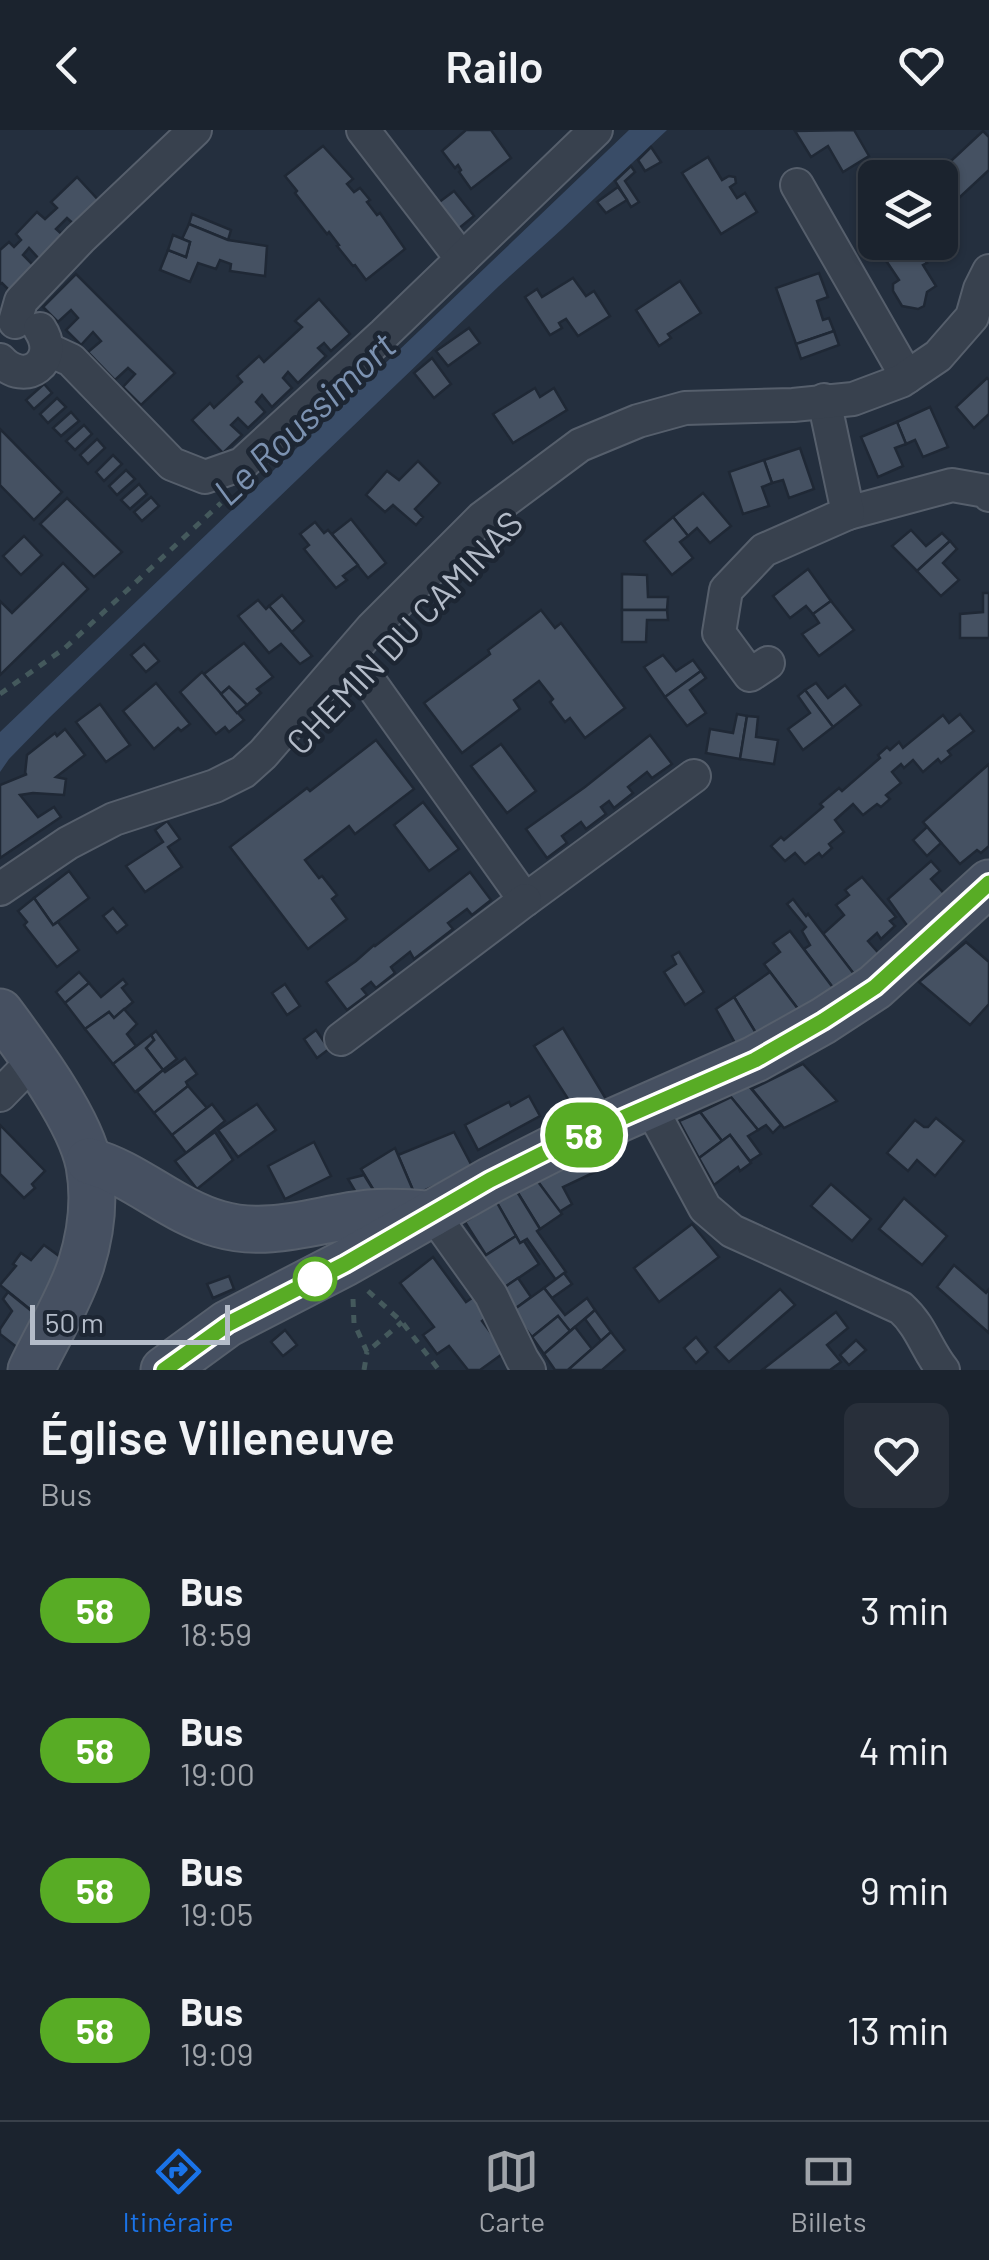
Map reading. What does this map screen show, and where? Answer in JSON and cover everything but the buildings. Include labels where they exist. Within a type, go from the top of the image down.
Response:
[{"type":"main road","points":[[164,1370],[228,1324],[345,1264],[490,1180],[755,1060],[823,1021],[875,987],[989,882]]},
{"type":"main road","points":[[0,1012],[35,1059],[76,1128],[92,1186],[88,1238],[79,1269],[31,1370]]},
{"type":"main road","points":[[88,1161],[112,1167],[185,1211],[246,1230],[290,1228],[370,1213],[433,1214]]},
{"type":"street","points":[[8,328],[21,300],[194,130]]},
{"type":"street","points":[[363,130],[462,259]]},
{"type":"street","points":[[47,350],[71,360],[172,464],[204,477],[242,464],[596,130]]},
{"type":"street","points":[[796,185],[907,377]]},
{"type":"street","points":[[980,326],[980,289],[989,271]]},
{"type":"street","points":[[0,360],[8,368],[25,372],[40,364],[47,350],[47,341],[38,327],[24,321],[8,328]]},
{"type":"street","name":"CHEMIN DU CAMINAS","points":[[0,889],[68,843],[114,819],[215,786],[243,772],[264,754],[372,628],[482,518],[580,445],[638,421],[684,408],[793,405],[853,398],[907,377],[980,326]]},
{"type":"street","points":[[824,400],[848,514]]},
{"type":"street","points":[[768,663],[750,674],[719,632],[726,590],[764,550],[848,514],[952,485],[986,491],[989,495]]},
{"type":"street","points":[[350,654],[525,900]]},
{"type":"street","points":[[341,1039],[694,776]]},
{"type":"street","points":[[0,1095],[35,1059]]},
{"type":"street","points":[[650,1106],[705,1208],[732,1231],[901,1308],[916,1322],[943,1370]]},
{"type":"street","points":[[433,1214],[492,1295],[518,1366]]},
{"type":"path","points":[[0,694],[65,648],[220,504]]},
{"type":"path","points":[[345,1264],[353,1278],[402,1322],[439,1370]]},
{"type":"path","points":[[364,1370],[368,1352],[402,1322]]},
{"type":"path","points":[[354,1323],[368,1352]]},
{"type":"water","points":[[629,130],[667,130],[50,717],[0,772],[0,732]]},
{"type":"bus line","name":"58","points":[[164,1370],[228,1324],[345,1264],[490,1180],[755,1060],[823,1021],[875,987],[989,883]]},
{"type":"water label","name":"Le Roussimort","points":[[305,419]]}]
